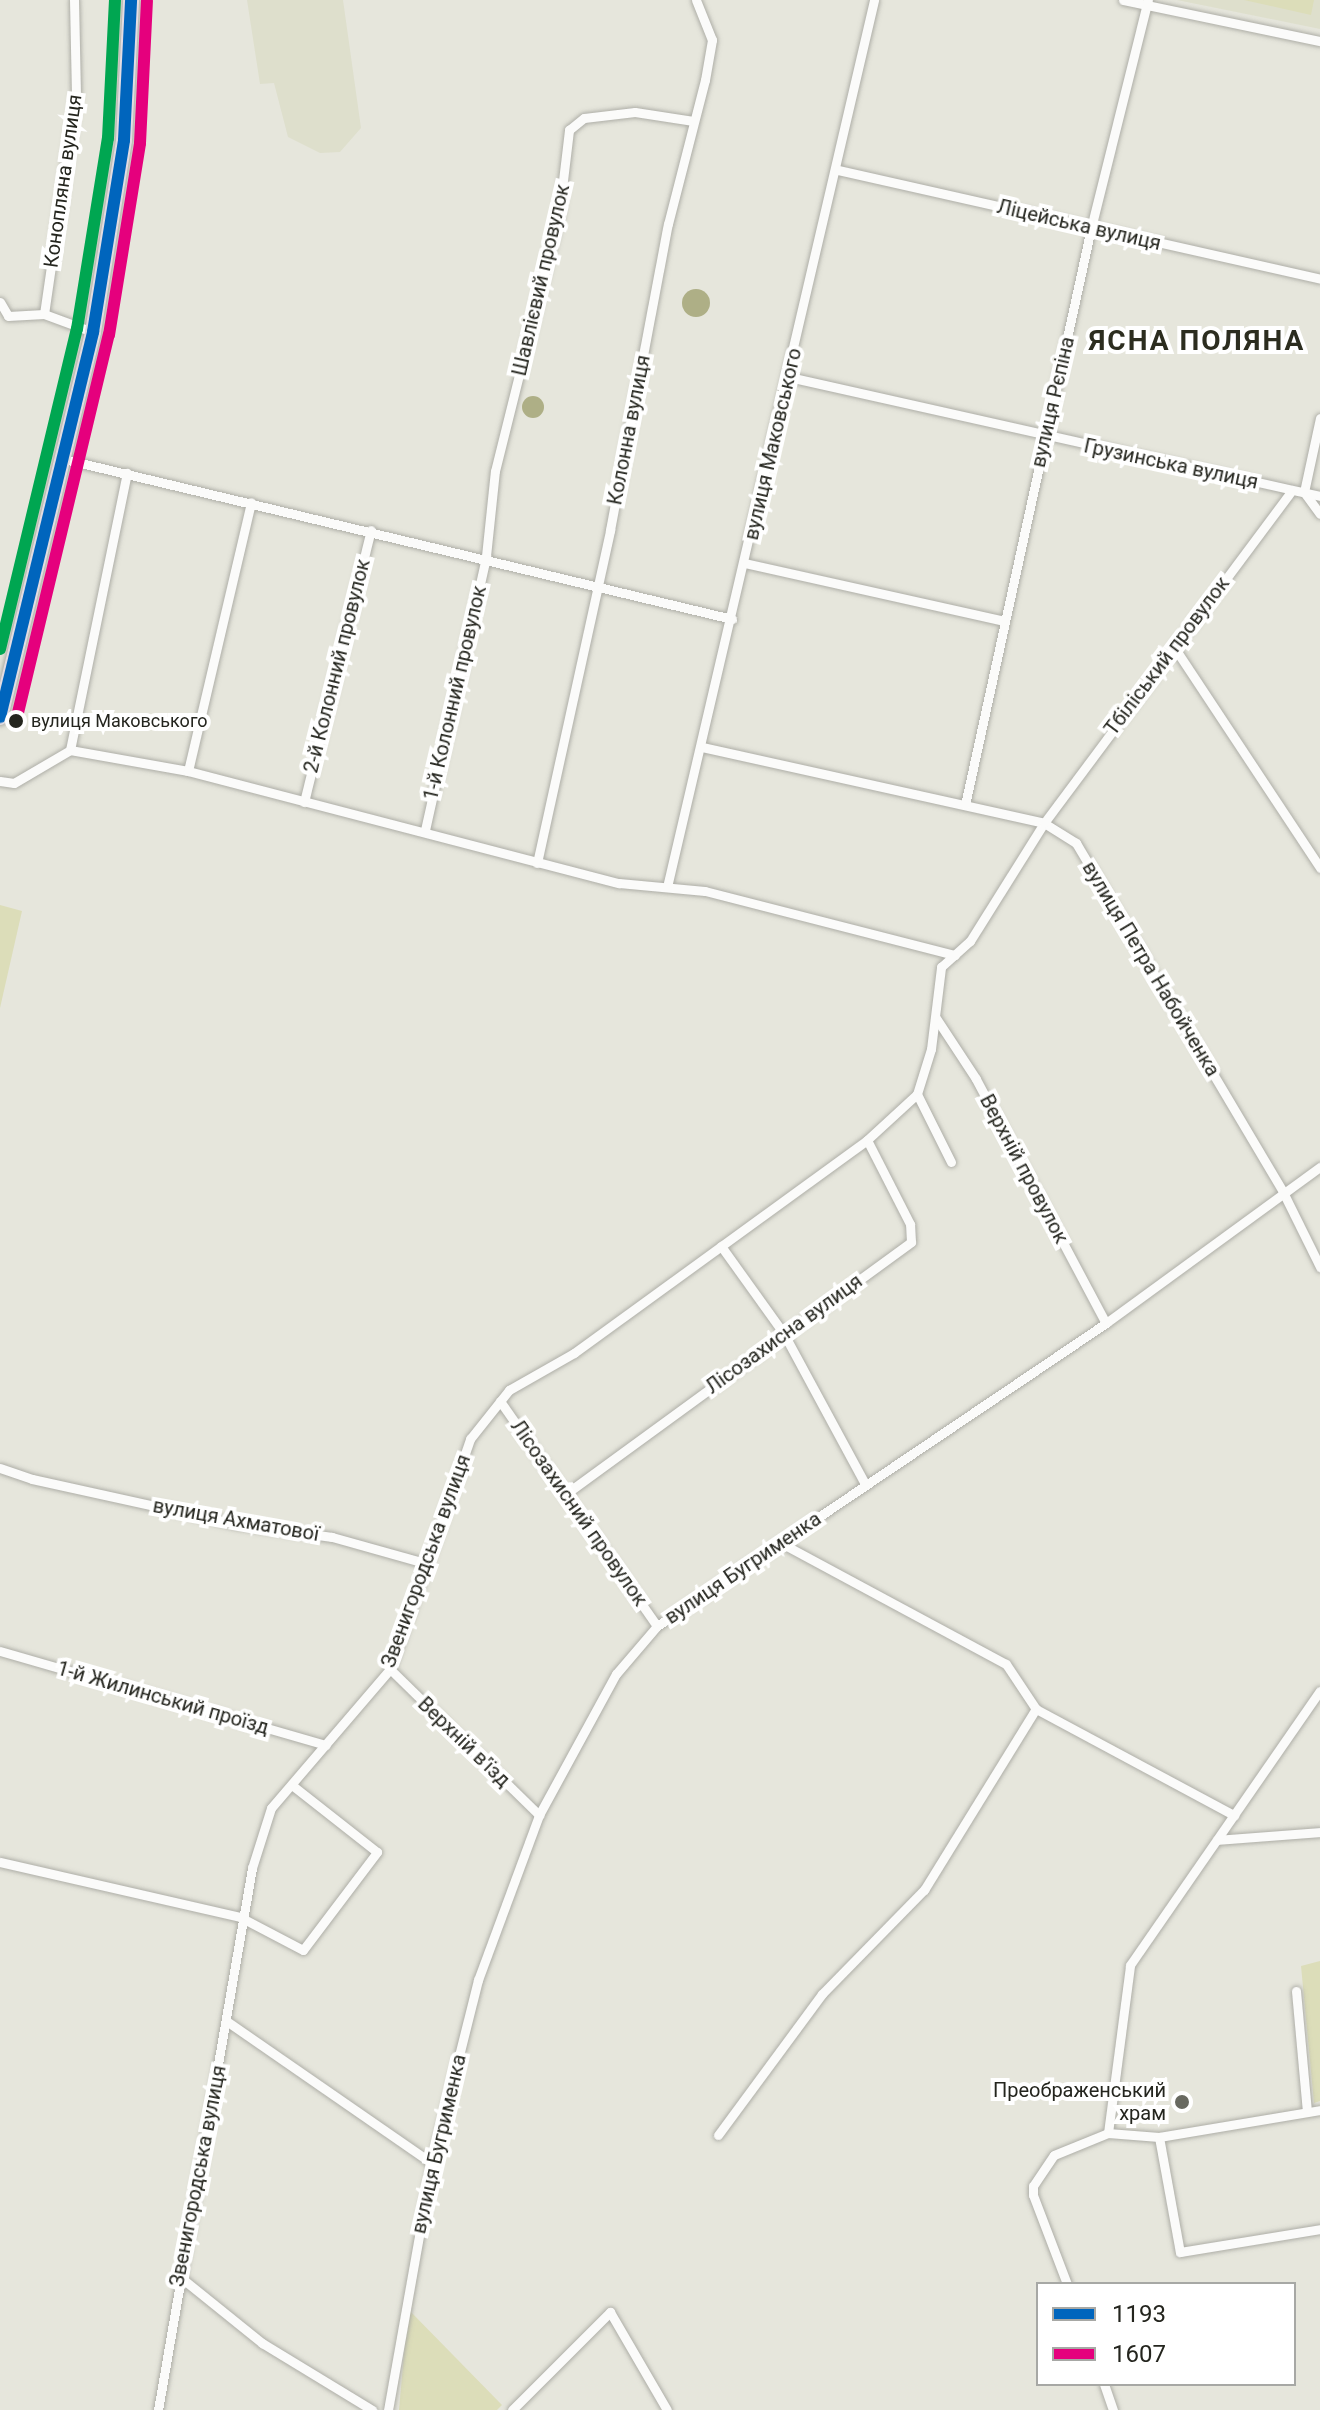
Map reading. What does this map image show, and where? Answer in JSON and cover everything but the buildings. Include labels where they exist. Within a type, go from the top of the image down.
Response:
[{"type":"highway","points":[[0,717],[93,332],[124,140],[131,0]]},
{"type":"street","name":"Конопляна вулиця","points":[[44,314],[76,95],[74,0]]},
{"type":"street","name":"Колонна вулиця","points":[[537,863],[598,585],[668,224],[712,40],[696,0]]},
{"type":"street","name":"вулиця Маковського","points":[[667,887],[838,170],[874,0]]},
{"type":"street","points":[[1123,0],[1320,41]]},
{"type":"street","name":"вулиця Рєпіна","points":[[965,805],[1091,228],[1147,3]]},
{"type":"street","name":"Шавлієвий провулок","points":[[486,556],[495,471],[559,214],[569,130],[584,118],[635,112],[693,121]]},
{"type":"street","name":"Ліцейська вулиця","points":[[838,170],[1320,279]]},
{"type":"street","points":[[0,302],[4,318],[44,314],[93,332]]},
{"type":"street","name":"Грузинська вулиця","points":[[789,377],[1044,437],[1320,496]]},
{"type":"street","points":[[1320,418],[1304,492],[1320,514]]},
{"type":"street","points":[[64,459],[486,556],[732,619]]},
{"type":"street","points":[[70,750],[127,473]]},
{"type":"street","name":"Тбіліський провулок","points":[[1044,823],[1292,490]]},
{"type":"street","points":[[188,771],[251,502]]},
{"type":"street","name":"2-й Колонний провулок","points":[[304,802],[371,530]]},
{"type":"street","name":"1-й Колонний провулок","points":[[425,830],[486,556]]},
{"type":"street","points":[[745,563],[1005,621]]},
{"type":"street","points":[[1174,647],[1320,868]]},
{"type":"street","name":"вулиця Петра Набойченка","points":[[702,747],[1044,823],[1076,843],[1283,1192],[1320,1267]]},
{"type":"street","points":[[0,781],[14,783],[70,750],[188,771],[425,830],[619,883],[705,891],[955,955]]},
{"type":"street","points":[[951,1162],[917,1094],[936,1018],[941,967],[970,941],[1044,823]]},
{"type":"street","name":"Верхній провулок","points":[[936,1018],[976,1079],[1106,1323]]},
{"type":"street","name":"Звенигородська вулиця","points":[[158,2410],[179,2276],[228,2022],[240,1917],[271,1808],[390,1669],[470,1439],[500,1401],[867,1140],[917,1094]]},
{"type":"street","name":"Лісозахисна вулиця","points":[[567,1493],[911,1242],[910,1224],[867,1140]]},
{"type":"street","name":"вулиця Бугрименка","points":[[388,2410],[432,2163],[478,1980],[539,1815],[591,1714],[657,1626],[1106,1323],[1320,1167]]},
{"type":"street","points":[[721,1246],[784,1334],[865,1484]]},
{"type":"street","name":"Лісозахисний провулок","points":[[500,1401],[657,1626]]},
{"type":"street","name":"вулиця Ахматової","points":[[0,1468],[32,1479],[237,1524],[332,1537],[425,1563]]},
{"type":"street","points":[[781,1543],[1006,1664],[1036,1709],[1234,1815]]},
{"type":"street","name":"1-й Жилинський проїзд","points":[[0,1651],[326,1745]]},
{"type":"street","name":"Верхній в'їзд","points":[[390,1669],[539,1815]]},
{"type":"street","points":[[1108,2133],[1130,1965],[1320,1691]]},
{"type":"street","points":[[718,2135],[822,1994],[924,1890],[1036,1709]]},
{"type":"street","points":[[0,1862],[240,1917],[303,1950],[377,1852],[292,1785]]},
{"type":"street","points":[[1217,1840],[1320,1832]]},
{"type":"street","points":[[1296,1991],[1307,2112]]},
{"type":"street","points":[[228,2022],[432,2163]]},
{"type":"street","points":[[1066,2282],[1033,2186],[1054,2155],[1108,2133],[1159,2137],[1320,2110]]},
{"type":"street","points":[[1159,2137],[1180,2252],[1320,2229]]},
{"type":"street","points":[[179,2276],[262,2343],[372,2410]]},
{"type":"street","points":[[512,2410],[610,2312],[667,2410]]},
{"type":"street","points":[[1105,2386],[1113,2410]]},
{"type":"shaded area","points":[[247,0],[343,0],[361,128],[340,152],[320,153],[288,137],[274,83],[260,84]]},
{"type":"shaded area","points":[[1177,0],[1320,0],[1320,29]]},
{"type":"shaded area","points":[[1244,0],[1314,0],[1311,15]]},
{"type":"shaded area","points":[[696,289],[706,293],[710,303],[706,313],[696,317],[686,313],[682,303],[686,293]]},
{"type":"shaded area","points":[[533,396],[541,399],[544,407],[541,415],[533,418],[525,415],[522,407],[525,399]]},
{"type":"shaded area","points":[[0,905],[22,911],[0,1008]]},
{"type":"shaded area","points":[[1320,1961],[1320,2101],[1314,2103],[1301,1966]]},
{"type":"shaded area","points":[[408,2309],[502,2405],[497,2410],[399,2410]]},
{"type":"transit line","points":[[0,649],[77,329],[108,138],[115,0]]},
{"type":"transit line","name":"1193","points":[[0,717],[93,332],[124,140],[131,0]]},
{"type":"transit line","name":"1607","points":[[16,721],[109,335],[140,143],[147,1]]},
{"type":"place","name":"вулиця Маковського","points":[[16,721]]},
{"type":"place","name":"Преображенський храм","points":[[1182,2102]]},
{"type":"district","name":"ЯСНА ПОЛЯНА","points":[[1197,341]]}]
